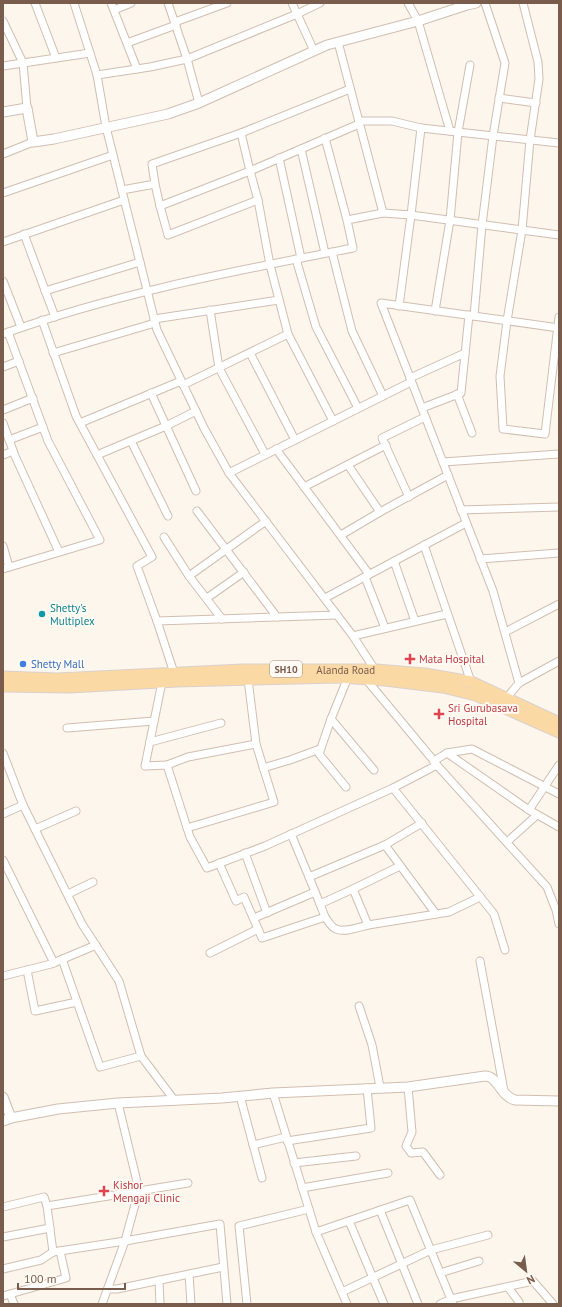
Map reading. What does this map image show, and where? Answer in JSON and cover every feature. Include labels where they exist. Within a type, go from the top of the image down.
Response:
[{"type":"main road","name":"Alanda Road","points":[[3,686],[36,683],[57,679],[174,672],[243,670],[376,670],[425,674],[470,682],[559,732]]},
{"type":"main road","name":"Alanda Road","points":[[3,677],[70,687],[162,682],[348,677],[443,687],[502,701],[559,723]]},
{"type":"street","points":[[35,3],[56,58]]},
{"type":"street","points":[[74,3],[97,75],[106,127],[157,330],[196,411],[229,473],[337,614],[382,680]]},
{"type":"street","points":[[131,3],[113,6],[137,69]]},
{"type":"street","points":[[168,3],[187,59],[199,103]]},
{"type":"street","points":[[127,43],[227,3]]},
{"type":"street","points":[[292,3],[314,51]]},
{"type":"street","points":[[97,75],[187,59],[297,14],[320,3]]},
{"type":"street","points":[[408,3],[418,21],[450,131]]},
{"type":"street","points":[[3,154],[33,142],[54,139],[168,114],[199,103],[327,45],[418,21],[452,6],[476,3]]},
{"type":"street","points":[[422,408],[461,393],[493,136],[505,63],[485,3]]},
{"type":"street","points":[[523,3],[538,62],[539,80],[530,140],[522,230],[507,321],[500,376],[503,429],[546,434],[559,317]]},
{"type":"street","points":[[3,21],[23,63],[27,108],[33,142]]},
{"type":"street","points":[[338,42],[383,212]]},
{"type":"street","points":[[3,66],[90,53]]},
{"type":"street","points":[[435,311],[450,220],[458,132],[470,66]]},
{"type":"street","points":[[258,200],[168,236],[155,184],[152,164],[241,133],[350,89]]},
{"type":"street","points":[[500,98],[536,103]]},
{"type":"street","points":[[3,112],[27,108]]},
{"type":"street","points":[[160,206],[250,171],[359,122],[392,121],[421,128],[559,143]]},
{"type":"street","points":[[399,306],[421,128]]},
{"type":"street","points":[[241,133],[258,200],[270,265],[288,334],[333,421]]},
{"type":"street","points":[[3,546],[6,568],[100,540],[48,441],[19,361],[6,333],[55,316],[147,290],[353,248],[326,138]]},
{"type":"street","points":[[301,149],[328,252],[352,331],[383,396]]},
{"type":"street","points":[[3,193],[113,155]]},
{"type":"street","points":[[279,158],[298,259],[316,327],[358,408]]},
{"type":"street","points":[[122,190],[155,184]]},
{"type":"street","points":[[3,242],[124,200]]},
{"type":"street","points":[[347,220],[383,212],[559,235]]},
{"type":"street","points":[[24,234],[55,316]]},
{"type":"street","points":[[45,291],[140,262]]},
{"type":"street","points":[[3,281],[21,327]]},
{"type":"street","points":[[53,352],[154,321],[210,310],[279,300]]},
{"type":"street","points":[[519,683],[493,591],[381,303],[558,328]]},
{"type":"street","points":[[210,310],[219,368],[266,454]]},
{"type":"street","points":[[42,320],[76,416],[152,557],[138,566],[174,672]]},
{"type":"street","points":[[80,423],[219,368],[288,334]]},
{"type":"street","points":[[250,353],[294,440]]},
{"type":"street","points":[[229,473],[465,353]]},
{"type":"street","points":[[3,367],[19,361]]},
{"type":"street","points":[[151,394],[196,491]]},
{"type":"street","points":[[457,394],[472,433]]},
{"type":"street","points":[[3,410],[33,398]]},
{"type":"street","points":[[97,455],[166,426],[196,411]]},
{"type":"street","points":[[409,497],[382,438],[425,417]]},
{"type":"street","points":[[3,423],[13,451],[59,552]]},
{"type":"street","points":[[9,440],[43,427]]},
{"type":"street","points":[[131,441],[168,516]]},
{"type":"street","points":[[304,487],[386,445]]},
{"type":"street","points":[[276,449],[340,535],[367,576],[385,628]]},
{"type":"street","points":[[3,455],[13,451]]},
{"type":"street","points":[[442,462],[559,454]]},
{"type":"street","points":[[348,465],[380,512]]},
{"type":"street","points":[[340,535],[448,475]]},
{"type":"street","points":[[461,510],[559,507]]},
{"type":"street","points":[[197,512],[277,617]]},
{"type":"street","points":[[189,576],[266,521]]},
{"type":"street","points":[[325,598],[466,523]]},
{"type":"street","points":[[164,537],[189,576],[222,619]]},
{"type":"street","points":[[424,545],[470,682]]},
{"type":"street","points":[[480,559],[559,553]]},
{"type":"street","points":[[394,561],[415,621]]},
{"type":"street","points":[[206,598],[244,572]]},
{"type":"street","points":[[505,632],[559,604]]},
{"type":"street","points":[[157,621],[337,614]]},
{"type":"street","points":[[353,636],[447,614]]},
{"type":"street","points":[[502,701],[519,683],[559,661]]},
{"type":"street","points":[[360,670],[435,763],[548,887],[559,924]]},
{"type":"street","points":[[346,787],[319,754],[348,677]]},
{"type":"street","points":[[187,828],[274,802],[256,744],[248,680]]},
{"type":"street","points":[[162,682],[145,766],[167,765],[188,757],[256,744]]},
{"type":"street","points":[[331,720],[374,770]]},
{"type":"street","points":[[67,728],[154,721]]},
{"type":"street","points":[[150,742],[221,723]]},
{"type":"street","points":[[263,768],[320,749]]},
{"type":"street","points":[[167,765],[190,837],[207,868],[245,854],[393,788],[435,763],[447,753],[472,749],[559,794]]},
{"type":"street","points":[[3,753],[23,805],[82,924],[119,981],[141,1056],[175,1101]]},
{"type":"street","points":[[447,753],[529,810],[559,827]]},
{"type":"street","points":[[529,810],[546,787],[559,765]]},
{"type":"street","points":[[393,788],[494,914],[505,950]]},
{"type":"street","points":[[3,814],[23,805]]},
{"type":"street","points":[[35,829],[76,812]]},
{"type":"street","points":[[507,842],[537,815]]},
{"type":"street","points":[[309,877],[385,845],[422,823]]},
{"type":"street","points":[[291,834],[325,917],[332,927],[338,930],[449,912],[480,897]]},
{"type":"street","points":[[385,845],[436,914]]},
{"type":"street","points":[[245,854],[267,913]]},
{"type":"street","points":[[3,860],[54,963]]},
{"type":"street","points":[[219,863],[236,901],[244,897],[262,938],[325,917]]},
{"type":"street","points":[[320,904],[400,866]]},
{"type":"street","points":[[68,894],[93,882]]},
{"type":"street","points":[[353,889],[368,925]]},
{"type":"street","points":[[254,918],[315,892]]},
{"type":"street","points":[[210,954],[258,929]]},
{"type":"street","points":[[3,976],[54,963],[96,945]]},
{"type":"street","points":[[62,959],[100,1067],[141,1056]]},
{"type":"street","points":[[480,962],[504,1094]]},
{"type":"street","points":[[27,970],[35,1012],[77,1002]]},
{"type":"street","points":[[359,1006],[372,1045],[380,1087]]},
{"type":"street","points":[[3,1097],[7,1119],[58,1108],[273,1093],[380,1087],[408,1087],[489,1076],[493,1078],[504,1094],[515,1100],[559,1101]]},
{"type":"street","points":[[408,1087],[412,1132],[406,1146],[411,1153],[423,1152],[440,1175]]},
{"type":"street","points":[[253,1145],[371,1128],[367,1088]]},
{"type":"street","points":[[273,1093],[316,1232],[347,1304]]},
{"type":"street","points":[[240,1096],[262,1178]]},
{"type":"street","points":[[102,1304],[125,1241],[139,1190],[118,1104]]},
{"type":"street","points":[[294,1163],[356,1156]]},
{"type":"street","points":[[302,1188],[388,1173]]},
{"type":"street","points":[[47,1206],[188,1183]]},
{"type":"street","points":[[3,1207],[44,1197],[56,1252],[66,1278],[6,1295],[14,1304]]},
{"type":"street","points":[[316,1232],[410,1200],[452,1302]]},
{"type":"street","points":[[247,1304],[239,1226],[309,1208]]},
{"type":"street","points":[[380,1210],[418,1304]]},
{"type":"street","points":[[349,1220],[384,1304]]},
{"type":"street","points":[[3,1269],[41,1260],[56,1252],[220,1224],[226,1304]]},
{"type":"street","points":[[3,1237],[50,1228]]},
{"type":"street","points":[[342,1292],[431,1250],[488,1235]]},
{"type":"street","points":[[440,1273],[479,1261]]},
{"type":"street","points":[[108,1289],[117,1289],[223,1267]]},
{"type":"street","points":[[189,1274],[191,1304]]},
{"type":"street","points":[[159,1280],[160,1304]]},
{"type":"street","points":[[440,1304],[533,1281],[553,1304]]},
{"type":"street","points":[[508,1287],[518,1303]]},
{"type":"place","name":"Shetty's Multiplex","points":[[42,614]]},
{"type":"place","name":"Mata Hospital","points":[[410,659]]},
{"type":"place","name":"Shetty Mall","points":[[23,664]]},
{"type":"place","name":"Sri Gurubasava Hospital","points":[[439,714]]},
{"type":"place","name":"Kishor Mengaji Clinic","points":[[104,1191]]}]
